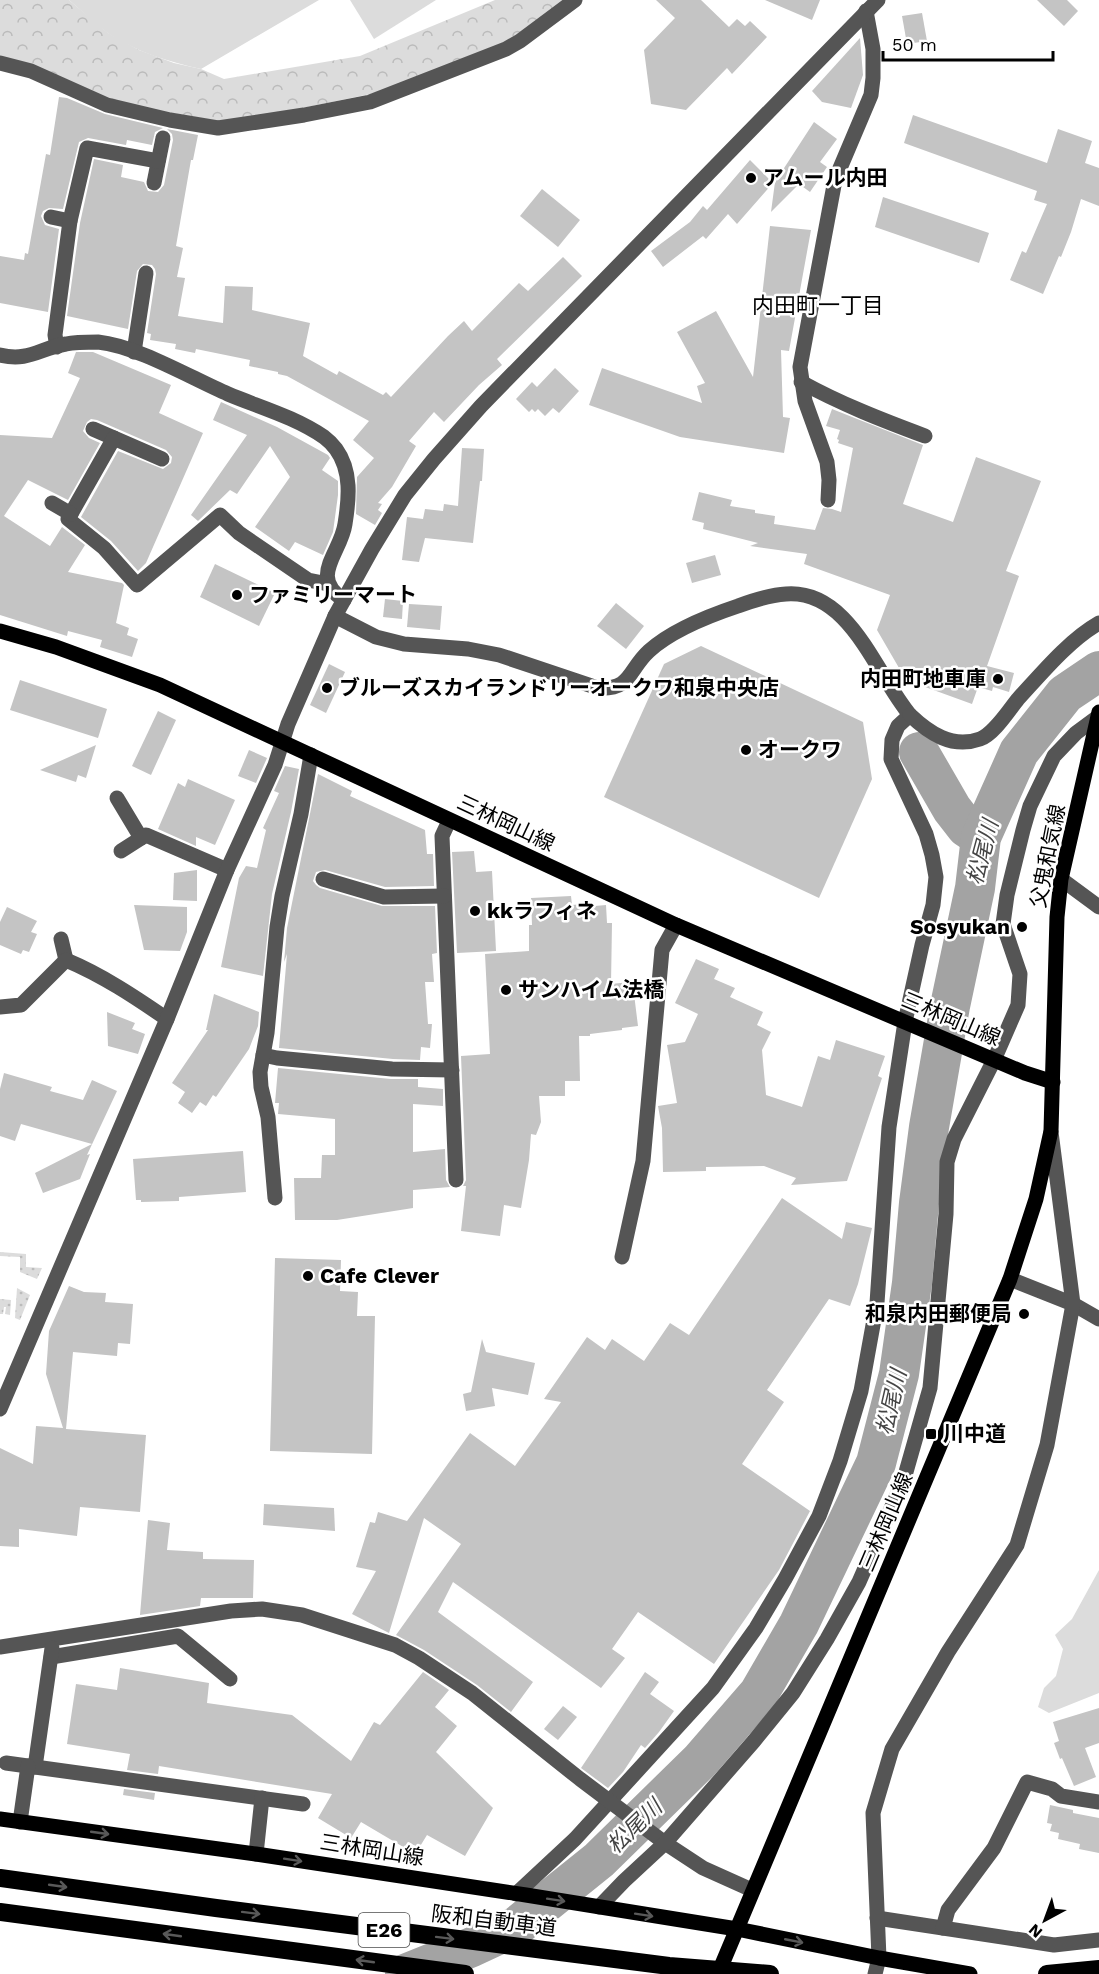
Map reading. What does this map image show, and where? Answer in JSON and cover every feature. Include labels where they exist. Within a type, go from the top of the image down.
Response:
[{"type":"highway","name":"阪和自動車道","points":[[0,1878],[669,1966],[770,1974]]},
{"type":"highway","name":"E26","points":[[0,1912],[465,1974]]},
{"type":"highway","points":[[1047,1974],[1099,1969]]},
{"type":"main road","name":"三林岡山線","points":[[0,632],[56,647],[150,681],[676,925],[1025,1073],[1053,1082],[1051,1131],[1035,1199],[1010,1279],[718,1974]]},
{"type":"main road","name":"父鬼和気線","points":[[1053,1082],[1057,917],[1061,879],[1099,715]]},
{"type":"main road","name":"三林岡山線","points":[[0,1820],[256,1854],[593,1906],[737,1929],[970,1974]]},
{"type":"street","points":[[0,63],[31,71],[108,105],[170,120],[218,128],[347,107],[397,92],[506,49],[575,0]]},
{"type":"street","points":[[0,1409],[167,1019],[227,870],[275,765],[288,724],[335,616],[405,495],[481,406],[878,0]]},
{"type":"street","points":[[828,500],[827,462],[805,401],[800,367],[835,180],[871,95],[873,49],[866,11]]},
{"type":"street","points":[[154,183],[163,138]]},
{"type":"street","points":[[57,347],[55,334],[70,221],[87,148],[158,161]]},
{"type":"street","points":[[51,217],[70,221]]},
{"type":"street","points":[[134,352],[146,273]]},
{"type":"street","points":[[0,355],[30,356],[66,344],[96,342],[134,352],[294,421],[325,437],[336,449],[347,474],[345,528],[328,563],[328,584],[335,594],[344,600]]},
{"type":"street","points":[[801,382],[869,416],[925,436]]},
{"type":"street","points":[[93,429],[162,459]]},
{"type":"street","points":[[114,438],[68,519],[104,548],[137,585],[220,515],[239,533],[308,580],[328,584]]},
{"type":"street","points":[[52,503],[71,514]]},
{"type":"street","points":[[335,616],[376,637],[404,644],[468,649],[499,656],[598,688],[611,689],[622,685],[649,651],[670,636],[728,609],[767,596],[804,595],[826,604],[847,622],[910,715],[924,728],[944,739],[957,742],[982,739],[992,731],[1036,679],[1088,630],[1099,623]]},
{"type":"street","points":[[521,1895],[575,1839],[614,1805],[713,1688],[756,1628],[819,1516],[840,1461],[861,1390],[877,1303],[889,1127],[910,1024],[922,945],[933,905],[936,878],[926,834],[891,759],[892,740],[898,726],[910,715]]},
{"type":"street","points":[[593,1906],[624,1881],[754,1741],[793,1693],[859,1582],[904,1479],[930,1388],[946,1214],[947,1162],[954,1139],[990,1058],[1018,1005],[1020,974],[1003,924],[1007,895],[1025,822],[1030,806],[1054,756],[1076,733],[1099,715]]},
{"type":"street","points":[[275,1198],[268,1117],[260,1072],[267,1033],[277,927],[311,755]]},
{"type":"street","points":[[117,798],[141,838]]},
{"type":"street","points":[[449,820],[442,836],[456,1180]]},
{"type":"street","points":[[121,851],[146,835],[227,870]]},
{"type":"street","points":[[323,879],[384,897],[444,896]]},
{"type":"street","points":[[1061,879],[1099,907]]},
{"type":"street","points":[[622,1257],[643,1161],[662,950],[676,925]]},
{"type":"street","points":[[61,939],[66,960]]},
{"type":"street","points":[[66,960],[86,968],[167,1019]]},
{"type":"street","points":[[0,1007],[21,1005],[66,960]]},
{"type":"street","points":[[263,1055],[392,1069],[452,1070]]},
{"type":"street","points":[[875,1974],[879,1958],[873,1814],[892,1749],[948,1652],[1017,1545],[1047,1445],[1073,1304],[1051,1131]]},
{"type":"street","points":[[1010,1279],[1073,1304],[1099,1319]]},
{"type":"street","points":[[0,1647],[231,1611],[262,1609],[302,1615],[395,1645],[472,1693],[614,1805],[703,1868],[752,1890]]},
{"type":"street","points":[[144,1625],[147,1641]]},
{"type":"street","points":[[51,1657],[178,1636],[230,1679]]},
{"type":"street","points":[[20,1822],[32,1767],[53,1639]]},
{"type":"street","points":[[6,1763],[303,1804]]},
{"type":"street","points":[[943,1928],[948,1910],[994,1848],[1027,1782],[1052,1789],[1061,1796],[1099,1802]]},
{"type":"street","points":[[256,1854],[262,1798]]},
{"type":"street","points":[[877,1918],[1054,1946],[1099,1940]]},
{"type":"green space","points":[[0,0],[69,0],[108,33],[139,50],[174,63],[201,69],[224,79],[360,56],[495,0],[566,0],[500,47],[385,91],[230,123],[125,105],[0,57]]},
{"type":"green space","points":[[69,0],[319,0],[201,69],[154,56],[131,46],[104,30]]},
{"type":"green space","points":[[350,0],[436,0],[374,39]]},
{"type":"green space","points":[[0,1252],[26,1254],[26,1267],[42,1268],[37,1279],[20,1272],[20,1257],[0,1256]]},
{"type":"green space","points":[[17,1288],[30,1295],[20,1320],[15,1318]]},
{"type":"green space","points":[[0,1299],[11,1300],[10,1315],[5,1314],[6,1307],[4,1307],[3,1314],[0,1314]]},
{"type":"green space","points":[[1099,1570],[1099,1693],[1049,1713],[1038,1707],[1044,1688],[1056,1676],[1063,1649],[1055,1635],[1072,1619]]},
{"type":"building","points":[[656,0],[701,0],[729,27],[737,19],[745,26],[750,21],[767,37],[732,74],[727,68],[686,110],[651,104],[644,50],[675,18]]},
{"type":"building","points":[[765,0],[820,0],[812,20]]},
{"type":"building","points":[[1037,0],[1067,0],[1078,11],[1064,26]]},
{"type":"building","points":[[922,13],[927,41],[907,44],[902,16]]},
{"type":"building","points":[[860,38],[863,75],[851,108],[822,102],[812,91]]},
{"type":"building","points":[[59,97],[67,98],[105,114],[163,128],[155,132],[152,145],[127,140],[126,145],[88,138],[79,142],[63,209],[49,208],[43,211],[41,216],[45,225],[59,229],[48,312],[0,303],[0,256],[24,260],[25,253],[28,254],[46,154],[50,155]]},
{"type":"building","points":[[913,115],[1047,163],[1058,129],[1092,141],[1085,163],[1099,168],[1099,206],[1081,199],[1061,257],[1059,256],[1043,294],[1010,280],[1022,251],[1026,253],[1047,204],[1034,200],[1037,191],[904,143]]},
{"type":"building","points":[[814,122],[837,139],[820,162],[827,167],[810,192],[799,184],[771,212],[775,182]]},
{"type":"building","points":[[167,129],[198,135],[193,160],[191,160],[176,246],[183,248],[177,277],[185,278],[178,316],[223,323],[225,286],[253,287],[252,310],[310,323],[303,356],[337,375],[339,371],[383,395],[386,392],[391,397],[464,321],[472,331],[519,283],[528,291],[563,257],[582,276],[497,359],[502,365],[479,385],[444,422],[434,412],[409,441],[416,446],[392,487],[378,503],[382,504],[378,510],[382,513],[375,525],[356,514],[357,477],[374,458],[353,440],[369,421],[287,376],[249,366],[250,360],[196,349],[195,353],[175,349],[176,344],[150,340],[151,334],[147,333],[156,274],[152,265],[143,264],[137,271],[128,329],[67,316],[80,223],[94,159],[123,165],[121,177],[144,182],[148,191],[158,192],[164,185],[173,140],[172,134]]},
{"type":"building","points":[[750,160],[773,183],[737,224],[728,214],[706,239],[703,236],[663,267],[651,251],[690,222],[703,206],[707,210]]},
{"type":"building","points":[[542,189],[580,220],[558,247],[520,216]]},
{"type":"building","points":[[883,197],[989,233],[979,263],[875,227]]},
{"type":"building","points":[[770,226],[811,230],[789,351],[781,350],[783,417],[790,418],[784,453],[680,437],[589,405],[602,368],[702,403],[697,386],[705,383],[677,332],[716,311],[753,377]]},
{"type":"building","points":[[76,352],[93,352],[171,385],[159,413],[203,433],[146,563],[138,571],[111,541],[81,517],[118,451],[163,469],[171,463],[172,457],[166,450],[97,420],[91,419],[87,422],[83,431],[89,438],[100,443],[68,500],[28,480],[4,516],[50,546],[62,527],[85,545],[68,572],[124,585],[116,623],[129,628],[127,635],[138,639],[132,657],[100,647],[102,640],[68,631],[67,636],[0,615],[0,435],[52,438],[80,378],[68,373]]},
{"type":"building","points":[[555,368],[579,391],[559,413],[553,408],[545,416],[538,409],[535,412],[532,409],[529,412],[516,399],[532,382],[537,387]]},
{"type":"building","points":[[221,402],[277,427],[330,458],[322,470],[338,481],[338,495],[333,532],[323,555],[295,542],[289,551],[255,527],[290,477],[270,446],[237,494],[230,490],[198,521],[191,515],[247,435],[213,420]]},
{"type":"building","points":[[832,409],[923,445],[903,504],[953,522],[976,457],[1041,481],[1006,571],[1019,576],[987,666],[1014,673],[1009,692],[993,687],[992,691],[978,687],[972,704],[906,680],[877,630],[890,595],[804,564],[807,554],[750,546],[758,543],[703,529],[704,523],[692,520],[699,492],[732,500],[730,506],[775,516],[774,524],[815,530],[823,508],[841,512],[853,448],[838,443],[840,430],[826,426]]},
{"type":"building","points":[[462,448],[484,449],[473,543],[425,538],[419,562],[402,560],[407,517],[423,519],[425,509],[443,511],[444,504],[458,506]]},
{"type":"building","points":[[715,555],[721,575],[692,583],[686,563]]},
{"type":"building","name":"ファミリーマート","points":[[215,564],[275,593],[259,626],[200,597]]},
{"type":"building","points":[[385,599],[403,601],[402,619],[383,617]]},
{"type":"building","points":[[616,603],[644,626],[626,649],[597,626]]},
{"type":"building","points":[[409,604],[442,606],[440,630],[407,627]]},
{"type":"building","name":"オークワ","points":[[701,646],[863,722],[872,779],[819,898],[604,797],[664,664]]},
{"type":"building","name":"ブルーズスカイランドリーオークワ和泉中央店","points":[[329,664],[345,672],[326,713],[310,705]]},
{"type":"building","points":[[20,680],[107,709],[98,738],[10,710]]},
{"type":"building","points":[[158,711],[176,720],[151,775],[132,766]]},
{"type":"building","points":[[96,745],[86,778],[78,775],[76,782],[40,770]]},
{"type":"building","points":[[249,750],[267,758],[256,783],[238,776]]},
{"type":"building","points":[[285,766],[299,769],[272,894],[263,976],[221,967],[239,878],[246,866],[257,868],[266,830],[263,828],[279,793],[274,791]]},
{"type":"building","points":[[318,774],[352,791],[350,796],[425,830],[427,854],[433,854],[434,886],[385,887],[325,870],[316,872],[313,881],[320,888],[382,906],[435,906],[437,953],[432,954],[434,982],[425,982],[428,1024],[432,1024],[430,1048],[421,1047],[420,1060],[279,1048],[287,928]]},
{"type":"building","points":[[188,779],[235,800],[215,845],[196,837],[196,846],[158,829],[178,783],[185,787]]},
{"type":"building","name":"kkラフィネ","points":[[474,851],[476,872],[492,871],[496,951],[457,953],[452,852]]},
{"type":"building","points":[[197,870],[197,901],[173,900],[174,873]]},
{"type":"building","points":[[571,896],[572,905],[595,903],[595,906],[606,905],[607,923],[612,923],[611,984],[630,982],[631,987],[633,986],[638,1026],[590,1034],[590,1036],[579,1036],[580,1081],[565,1081],[565,1096],[539,1096],[541,1122],[536,1135],[531,1134],[521,1208],[504,1205],[500,1236],[461,1231],[466,1186],[463,1186],[466,1180],[461,1056],[490,1054],[485,954],[529,951],[529,925],[532,925],[531,898]]},
{"type":"building","points":[[134,905],[187,907],[187,932],[180,951],[144,950]]},
{"type":"building","points":[[7,907],[37,921],[31,932],[37,934],[29,952],[23,950],[21,954],[0,945],[0,922]]},
{"type":"building","points":[[696,959],[719,969],[714,979],[735,988],[730,997],[763,1012],[757,1025],[771,1032],[762,1050],[766,1095],[802,1107],[818,1056],[830,1060],[836,1040],[885,1056],[878,1076],[882,1078],[847,1181],[791,1185],[796,1178],[764,1166],[706,1167],[706,1171],[663,1172],[662,1128],[658,1106],[677,1103],[667,1045],[685,1042],[698,1014],[675,1003]]},
{"type":"building","points":[[214,994],[259,1012],[258,1026],[249,1049],[216,1097],[213,1095],[206,1106],[200,1102],[192,1113],[178,1103],[185,1092],[172,1083],[208,1030],[206,1030]]},
{"type":"building","points":[[107,1012],[135,1023],[132,1029],[145,1034],[138,1054],[108,1046]]},
{"type":"building","points":[[278,1068],[391,1079],[418,1079],[418,1087],[443,1089],[443,1106],[413,1104],[413,1152],[445,1149],[446,1180],[450,1187],[413,1190],[413,1208],[337,1220],[295,1220],[294,1178],[321,1178],[322,1155],[335,1155],[335,1119],[278,1114],[279,1103],[275,1103]]},
{"type":"building","points":[[4,1073],[52,1087],[50,1091],[83,1100],[92,1080],[117,1091],[87,1155],[90,1154],[80,1179],[43,1193],[35,1173],[92,1144],[21,1124],[15,1141],[0,1136],[0,1089]]},
{"type":"building","points":[[243,1151],[246,1192],[179,1197],[179,1201],[141,1202],[141,1200],[136,1200],[133,1159]]},
{"type":"building","points":[[782,1198],[842,1239],[846,1222],[872,1228],[850,1306],[829,1299],[767,1390],[784,1402],[742,1464],[810,1511],[779,1570],[714,1664],[638,1612],[612,1649],[625,1658],[601,1688],[453,1582],[438,1612],[533,1682],[511,1712],[477,1685],[424,1650],[396,1635],[461,1544],[424,1518],[389,1633],[352,1614],[376,1571],[356,1567],[370,1522],[375,1523],[378,1512],[407,1521],[470,1433],[515,1466],[561,1402],[544,1399],[587,1337],[605,1350],[612,1339],[644,1361],[670,1323],[689,1335]]},
{"type":"building","points":[[275,1258],[341,1260],[340,1291],[358,1292],[357,1316],[375,1316],[372,1454],[270,1451]]},
{"type":"building","points":[[69,1286],[84,1292],[106,1293],[105,1302],[133,1304],[130,1344],[118,1343],[117,1356],[73,1352],[66,1429],[146,1435],[140,1512],[80,1507],[77,1536],[19,1529],[19,1547],[0,1546],[0,1448],[33,1464],[36,1426],[63,1428],[46,1374],[49,1331]]},
{"type":"building","points":[[482,1339],[486,1352],[535,1363],[528,1395],[492,1388],[495,1406],[466,1411],[463,1394],[471,1392]]},
{"type":"building","points":[[264,1504],[334,1508],[335,1531],[263,1525]]},
{"type":"building","points":[[148,1520],[170,1523],[167,1550],[203,1552],[203,1559],[254,1560],[253,1598],[201,1598],[200,1606],[140,1615]]},
{"type":"building","points":[[120,1668],[209,1683],[207,1703],[292,1715],[351,1761],[374,1722],[380,1725],[423,1672],[449,1690],[435,1707],[457,1726],[436,1752],[493,1808],[465,1856],[427,1835],[419,1848],[408,1842],[405,1848],[361,1822],[351,1838],[318,1818],[332,1794],[159,1766],[158,1774],[127,1770],[130,1754],[67,1744],[76,1684],[117,1690]]},
{"type":"building","points":[[645,1672],[659,1682],[650,1694],[674,1711],[645,1748],[641,1745],[623,1772],[608,1788],[581,1768]]},
{"type":"building","points":[[563,1706],[577,1717],[558,1740],[544,1729]]},
{"type":"building","points":[[1099,1708],[1099,1743],[1085,1748],[1096,1777],[1074,1786],[1054,1743],[1059,1741],[1053,1722]]},
{"type":"building","points":[[124,1789],[155,1793],[154,1800],[123,1795]]},
{"type":"building","points":[[1050,1805],[1073,1810],[1073,1813],[1099,1818],[1099,1853],[1079,1849],[1080,1844],[1058,1839],[1059,1833],[1050,1831],[1052,1824],[1047,1823]]},
{"type":"waterway","name":"松尾川","points":[[405,1974],[517,1926],[599,1860],[700,1761],[759,1693],[799,1624],[876,1463],[899,1374],[912,1283],[929,1127],[950,1006],[975,888],[981,837],[1019,752],[1065,694],[1099,671]]},
{"type":"waterway","points":[[919,752],[952,809],[966,827],[981,837]]},
{"type":"place","name":"アムール内田","points":[[751,178]]},
{"type":"place","name":"ファミリーマート","points":[[237,595]]},
{"type":"place","name":"内田町地車庫","points":[[998,679]]},
{"type":"place","name":"ブルーズスカイランドリーオークワ和泉中央店","points":[[327,688]]},
{"type":"place","name":"オークワ","points":[[746,750]]},
{"type":"place","name":"kkラフィネ","points":[[475,911]]},
{"type":"place","name":"Sosyukan","points":[[1022,927]]},
{"type":"place","name":"サンハイム法橋","points":[[506,990]]},
{"type":"place","name":"Cafe Clever","points":[[308,1276]]},
{"type":"place","name":"和泉内田郵便局","points":[[1024,1314]]},
{"type":"place","name":"川中道","points":[[931,1434]]},
{"type":"district","name":"内田町一丁目","points":[[818,305]]}]
